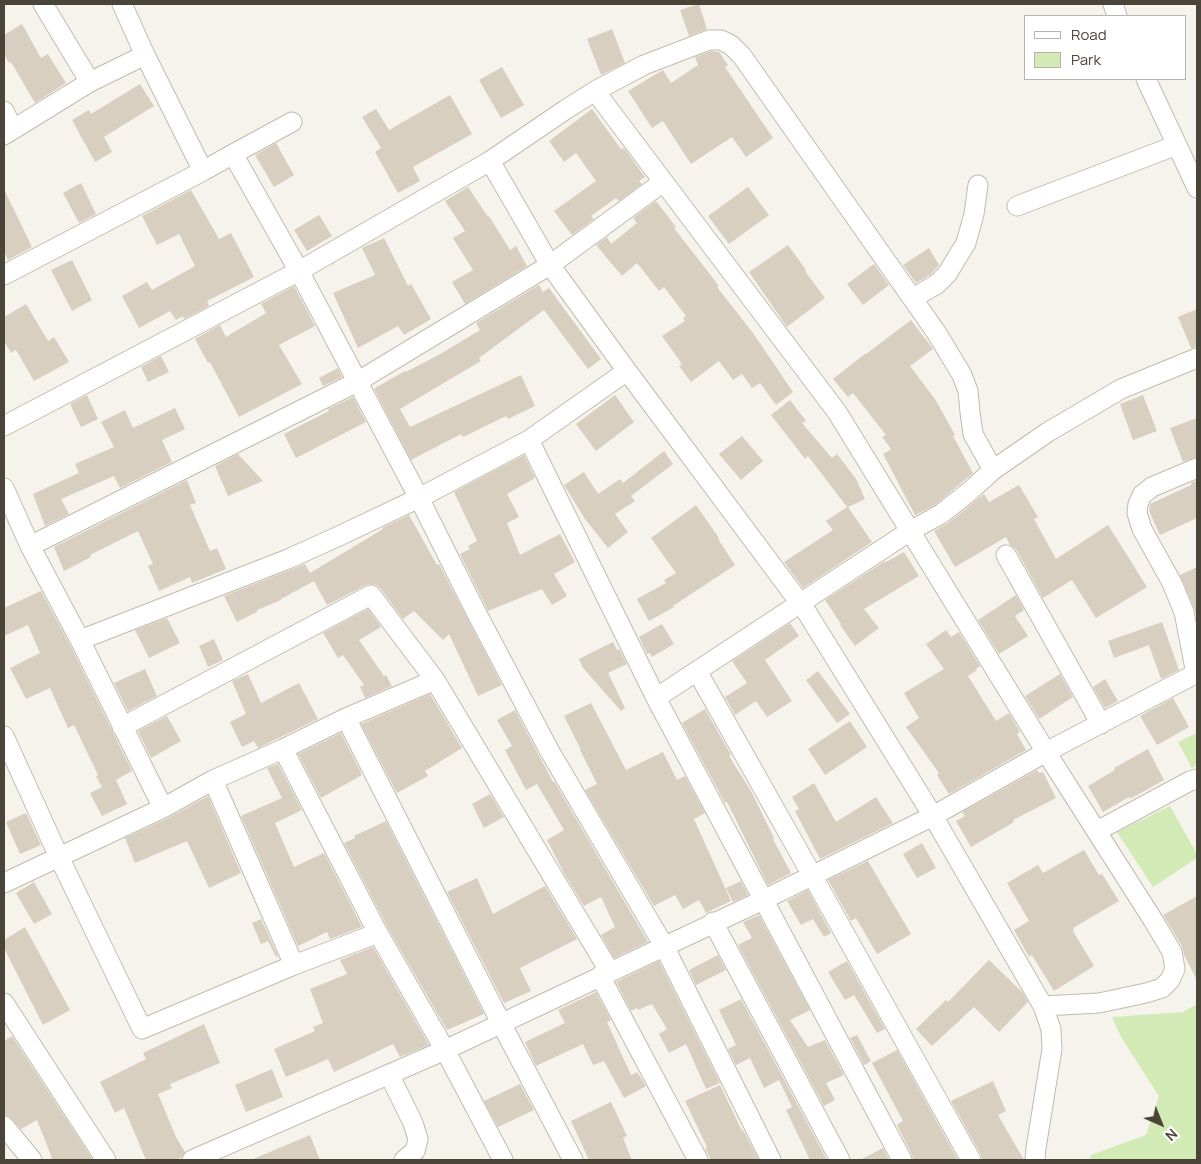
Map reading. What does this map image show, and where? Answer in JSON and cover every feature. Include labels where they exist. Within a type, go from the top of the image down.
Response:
[{"type":"street","points":[[43,4],[90,82]]},
{"type":"street","points":[[122,4],[144,55],[203,171]]},
{"type":"street","points":[[6,419],[299,271],[490,161],[595,91],[644,66],[709,40],[721,40],[732,44],[742,56],[936,332],[962,375],[968,392],[973,434],[993,470]]},
{"type":"street","points":[[4,111],[9,132],[90,82],[144,55]]},
{"type":"street","points":[[1146,80],[1197,188]]},
{"type":"street","points":[[595,91],[837,412],[1046,752],[1154,920],[1172,952],[1175,969],[1170,980],[1162,988],[1098,1003],[1043,1006]]},
{"type":"street","points":[[4,275],[203,171],[292,122]]},
{"type":"street","points":[[1016,206],[1177,145]]},
{"type":"street","points":[[233,154],[299,271],[549,750],[664,946],[771,1160]]},
{"type":"street","points":[[490,161],[550,265],[806,611],[933,816],[1043,1006],[1051,1029],[1052,1049],[1036,1148],[1036,1160]]},
{"type":"street","points":[[30,546],[357,382],[550,265],[663,182]]},
{"type":"street","points":[[913,298],[937,284],[947,274],[966,243],[974,214],[978,185]]},
{"type":"street","points":[[656,698],[910,531],[941,514],[993,470],[1048,432],[1121,389],[1197,358]]},
{"type":"street","points":[[80,640],[288,559],[419,498],[529,440],[627,371]]},
{"type":"street","points":[[529,440],[656,698],[902,1160]]},
{"type":"street","points":[[192,1160],[445,1050],[763,900],[933,816],[1046,752],[1196,674],[1184,612],[1172,583],[1142,529],[1137,513],[1142,495],[1152,487],[1197,468]]},
{"type":"street","points":[[4,488],[30,546],[80,640],[164,808]]},
{"type":"street","points":[[1006,555],[1101,724]]},
{"type":"street","points":[[122,727],[371,595],[435,680],[605,974],[698,1160]]},
{"type":"street","points":[[697,671],[971,1160]]},
{"type":"street","points":[[4,885],[164,808],[213,780],[346,718],[435,680]]},
{"type":"street","points":[[346,718],[573,1160]]},
{"type":"street","points":[[4,736],[59,857],[142,1029],[294,965],[378,933]]},
{"type":"street","points":[[283,749],[378,933],[445,1050],[503,1160]]},
{"type":"street","points":[[1096,831],[1197,779]]},
{"type":"street","points":[[213,780],[294,965]]},
{"type":"street","points":[[713,922],[840,1160]]},
{"type":"street","points":[[4,1003],[106,1160]]},
{"type":"street","points":[[389,1074],[414,1123],[418,1139],[415,1151],[404,1160]]},
{"type":"street","points":[[4,1126],[32,1160]]},
{"type":"green space","points":[[1197,733],[1197,765],[1192,768],[1178,742]]},
{"type":"green space","points":[[1170,806],[1197,854],[1197,858],[1153,887],[1117,832]]},
{"type":"green space","points":[[1197,1004],[1197,1160],[1091,1160],[1091,1155],[1146,1135],[1159,1096],[1121,1037],[1112,1017],[1183,1012]]},
{"type":"building","points":[[699,4],[707,29],[689,36],[680,10]]},
{"type":"building","points":[[22,24],[41,58],[48,54],[66,83],[35,103],[11,62],[9,63],[4,54],[4,35]]},
{"type":"building","points":[[612,29],[625,63],[601,75],[587,39]]},
{"type":"building","points":[[711,51],[719,52],[728,65],[725,67],[773,138],[746,157],[732,137],[691,164],[663,121],[652,128],[628,91],[663,70],[671,83],[698,65],[695,57]]},
{"type":"building","points":[[502,67],[524,105],[501,118],[479,80]]},
{"type":"building","points":[[140,84],[154,106],[104,137],[112,152],[95,162],[72,120],[89,110],[91,114]]},
{"type":"building","points":[[450,95],[472,134],[413,167],[420,181],[398,193],[375,152],[381,148],[362,117],[376,109],[389,130]]},
{"type":"building","points":[[592,109],[621,149],[624,148],[645,177],[639,181],[642,184],[619,201],[616,198],[591,216],[594,219],[572,235],[554,211],[596,181],[576,153],[564,162],[549,141]]},
{"type":"building","points":[[276,143],[294,175],[274,187],[255,155]]},
{"type":"building","points":[[81,183],[96,214],[79,223],[63,193]]},
{"type":"building","points":[[468,187],[510,250],[516,246],[527,266],[465,304],[452,282],[473,270],[453,238],[465,231],[445,201]]},
{"type":"building","points":[[748,187],[769,215],[729,244],[708,216]]},
{"type":"building","points":[[4,189],[32,247],[8,260],[4,252]]},
{"type":"building","points":[[191,190],[219,239],[231,233],[254,277],[207,301],[209,306],[184,319],[183,316],[176,320],[170,311],[139,328],[122,296],[147,282],[152,290],[195,266],[179,234],[157,245],[142,216]]},
{"type":"building","points":[[656,201],[676,227],[674,228],[719,286],[717,287],[753,333],[793,392],[776,405],[760,383],[752,388],[742,374],[733,380],[719,361],[691,382],[679,366],[682,364],[662,336],[685,321],[683,318],[686,316],[664,287],[659,291],[637,263],[622,276],[596,245],[607,237],[611,244],[637,223],[633,218]]},
{"type":"building","points":[[319,215],[332,236],[307,251],[294,230]]},
{"type":"building","points":[[384,238],[408,286],[411,284],[431,319],[404,335],[398,326],[358,348],[333,293],[375,275],[362,248]]},
{"type":"building","points":[[788,245],[825,298],[787,327],[749,272]]},
{"type":"building","points":[[929,248],[939,265],[930,275],[916,283],[903,265]]},
{"type":"building","points":[[72,260],[92,300],[72,311],[51,270]]},
{"type":"building","points":[[874,264],[889,285],[863,305],[847,284]]},
{"type":"building","points":[[539,285],[543,292],[549,288],[601,359],[588,369],[544,310],[479,358],[481,361],[400,409],[410,427],[521,375],[535,406],[508,419],[506,416],[463,437],[461,434],[411,460],[374,389],[442,353],[480,330],[476,323]]},
{"type":"building","points":[[294,286],[315,326],[279,345],[302,384],[239,417],[210,362],[208,363],[195,339],[220,325],[226,337],[266,313],[261,304]]},
{"type":"building","points":[[26,304],[48,341],[54,337],[69,362],[34,381],[16,350],[11,353],[4,341],[4,317]]},
{"type":"building","points":[[1197,309],[1197,347],[1191,348],[1178,317]]},
{"type":"building","points":[[911,320],[933,349],[910,366],[935,399],[973,473],[935,505],[915,515],[883,454],[891,449],[882,437],[886,435],[853,393],[848,397],[833,379]]},
{"type":"building","points":[[161,356],[169,372],[148,382],[141,367]]},
{"type":"building","points":[[338,368],[342,377],[323,386],[319,378]]},
{"type":"building","points":[[87,395],[98,419],[81,427],[70,404]]},
{"type":"building","points":[[615,395],[634,422],[596,451],[576,424]]},
{"type":"building","points":[[1143,395],[1157,431],[1133,440],[1120,404]]},
{"type":"building","points":[[353,397],[366,422],[296,458],[284,434]]},
{"type":"building","points":[[790,400],[806,421],[802,423],[832,458],[837,454],[856,479],[865,499],[848,507],[872,542],[803,588],[784,562],[833,530],[826,521],[847,507],[808,456],[805,459],[771,415]]},
{"type":"building","points":[[175,408],[185,429],[162,440],[172,462],[120,488],[114,476],[61,499],[69,514],[45,526],[33,494],[79,473],[75,464],[114,447],[101,422],[125,410],[133,428]]},
{"type":"building","points":[[1197,418],[1197,457],[1183,462],[1170,428]]},
{"type":"building","points":[[742,436],[763,461],[741,480],[719,454]]},
{"type":"building","points":[[664,451],[673,464],[631,496],[635,501],[615,514],[628,532],[608,548],[585,519],[564,485],[584,472],[598,494],[620,479],[623,483]]},
{"type":"building","points":[[238,454],[263,481],[228,496],[215,466]]},
{"type":"building","points":[[524,455],[535,478],[507,494],[519,517],[507,523],[520,555],[560,534],[575,562],[554,574],[567,596],[552,605],[542,589],[488,611],[460,554],[470,549],[468,546],[477,541],[454,492]]},
{"type":"building","points":[[187,480],[196,503],[190,505],[210,551],[217,548],[226,569],[192,583],[190,577],[159,591],[148,566],[153,564],[138,531],[90,555],[91,557],[64,571],[54,547]]},
{"type":"building","points":[[1197,480],[1197,518],[1160,535],[1149,511],[1150,504],[1191,485],[1191,483]]},
{"type":"building","points":[[1019,485],[1038,517],[1034,519],[1056,559],[1108,525],[1147,587],[1096,618],[1072,580],[1043,598],[1016,549],[1010,545],[1006,537],[955,567],[934,531],[948,523],[984,494],[989,502]]},
{"type":"building","points":[[696,505],[735,565],[674,607],[649,621],[637,599],[666,583],[664,580],[676,573],[651,538]]},
{"type":"building","points":[[409,515],[437,565],[439,564],[502,685],[478,696],[449,634],[443,640],[414,611],[403,619],[376,585],[366,585],[327,605],[314,581],[237,622],[224,596],[305,564],[310,573],[382,528]]},
{"type":"building","points":[[904,552],[919,576],[864,609],[879,628],[855,646],[825,600],[885,561]]},
{"type":"building","points":[[1197,567],[1197,619],[1180,575]]},
{"type":"building","points":[[41,591],[70,645],[132,771],[116,780],[127,804],[102,816],[90,793],[102,787],[74,725],[68,728],[50,688],[26,699],[10,668],[40,653],[28,625],[4,636],[4,608]]},
{"type":"building","points":[[1016,595],[1024,610],[1015,616],[1028,636],[999,654],[978,620]]},
{"type":"building","points":[[368,609],[381,627],[359,640],[384,676],[386,675],[392,686],[365,698],[360,687],[364,685],[343,655],[338,658],[323,633]]},
{"type":"building","points":[[167,618],[180,643],[149,658],[135,630]]},
{"type":"building","points":[[1162,622],[1179,670],[1161,679],[1149,645],[1114,658],[1108,641]]},
{"type":"building","points":[[790,623],[799,636],[765,660],[792,701],[767,717],[756,701],[735,715],[725,697],[747,683],[732,661]]},
{"type":"building","points":[[662,624],[674,644],[652,657],[650,653],[647,654],[639,637]]},
{"type":"building","points":[[946,630],[951,637],[959,632],[980,666],[968,676],[996,721],[1009,713],[1020,732],[1017,734],[1026,750],[949,794],[937,775],[939,773],[906,727],[919,718],[904,693],[944,669],[926,644]]},
{"type":"building","points":[[214,639],[223,660],[208,667],[199,646]]},
{"type":"building","points":[[613,642],[627,664],[608,673],[625,708],[621,711],[583,668],[579,659]]},
{"type":"building","points":[[145,669],[157,696],[128,711],[114,683]]},
{"type":"building","points":[[818,671],[850,714],[837,723],[806,680]]},
{"type":"building","points":[[248,674],[261,703],[299,683],[318,719],[258,748],[254,741],[242,747],[230,722],[246,714],[232,681]]},
{"type":"building","points":[[1060,674],[1073,697],[1039,719],[1025,696]]},
{"type":"building","points":[[1105,679],[1118,701],[1105,708],[1093,687]]},
{"type":"building","points":[[430,694],[462,748],[425,771],[428,776],[397,793],[361,724]]},
{"type":"building","points":[[1173,698],[1189,727],[1157,745],[1140,716]]},
{"type":"building","points":[[591,703],[626,770],[663,752],[677,780],[685,776],[705,813],[694,819],[731,901],[706,913],[699,900],[683,909],[675,895],[654,906],[585,790],[597,784],[564,716]]},
{"type":"building","points":[[705,709],[731,755],[729,756],[751,791],[791,873],[768,885],[727,802],[725,803],[682,723]]},
{"type":"building","points":[[515,710],[553,782],[648,942],[614,958],[601,935],[615,927],[601,897],[584,906],[565,875],[547,840],[564,830],[537,784],[526,790],[505,750],[512,746],[497,720]]},
{"type":"building","points":[[167,716],[181,741],[151,758],[138,731]]},
{"type":"building","points":[[850,721],[867,747],[825,775],[808,749]]},
{"type":"building","points":[[341,733],[362,775],[321,798],[298,754]]},
{"type":"building","points":[[1148,749],[1164,780],[1103,812],[1088,786],[1115,770],[1114,768]]},
{"type":"building","points":[[278,764],[302,810],[275,823],[294,867],[324,853],[362,927],[330,939],[327,932],[298,946],[241,816],[282,798],[267,768]]},
{"type":"building","points":[[1037,770],[1039,773],[1043,772],[1056,798],[1013,820],[1014,822],[971,847],[956,821],[965,816],[962,812]]},
{"type":"building","points":[[814,783],[836,822],[876,797],[893,823],[820,859],[795,811],[799,809],[792,797]]},
{"type":"building","points":[[490,794],[504,817],[484,828],[472,804]]},
{"type":"building","points":[[208,796],[241,873],[209,888],[187,841],[135,863],[125,838],[168,818]]},
{"type":"building","points":[[26,813],[41,845],[20,854],[6,822]]},
{"type":"building","points":[[386,821],[484,1014],[447,1030],[388,928],[344,843],[355,838],[354,836]]},
{"type":"building","points":[[922,843],[936,868],[917,878],[903,854]]},
{"type":"building","points":[[1084,850],[1099,875],[1102,874],[1119,901],[1073,928],[1094,966],[1054,991],[1032,955],[1029,957],[1014,930],[1029,921],[1007,883],[1038,865],[1043,873]]},
{"type":"building","points":[[868,861],[911,934],[877,954],[856,918],[851,921],[828,880]]},
{"type":"building","points":[[477,878],[493,914],[545,886],[577,939],[520,968],[531,991],[504,1003],[447,892]]},
{"type":"building","points":[[741,881],[748,895],[733,902],[726,888]]},
{"type":"building","points":[[34,882],[52,914],[34,924],[16,893]]},
{"type":"building","points":[[808,890],[831,933],[824,937],[813,919],[801,925],[787,901]]},
{"type":"building","points":[[1197,896],[1197,980],[1184,955],[1182,946],[1163,915]]},
{"type":"building","points":[[759,915],[810,1010],[790,1020],[808,1047],[825,1040],[844,1075],[826,1083],[835,1100],[824,1106],[738,945],[752,938],[743,922]]},
{"type":"building","points":[[261,919],[278,956],[276,957],[268,941],[261,944],[252,923]]},
{"type":"building","points":[[25,927],[70,1010],[43,1025],[4,948],[4,940]]},
{"type":"building","points":[[373,947],[429,1045],[400,1057],[393,1044],[334,1072],[328,1059],[286,1077],[274,1049],[315,1031],[313,1027],[323,1023],[310,989],[347,974],[340,960]]},
{"type":"building","points":[[718,955],[726,970],[696,985],[689,970]]},
{"type":"building","points":[[989,960],[1023,993],[1028,1002],[999,1032],[974,1007],[932,1046],[916,1029],[946,1000],[948,1002]]},
{"type":"building","points":[[659,961],[720,1083],[706,1089],[686,1044],[669,1053],[659,1034],[667,1029],[652,1004],[631,1011],[616,982]]},
{"type":"building","points":[[847,961],[885,1029],[877,1033],[854,995],[845,1000],[828,972]]},
{"type":"building","points":[[596,992],[611,1020],[607,1022],[631,1075],[637,1072],[646,1086],[624,1098],[604,1061],[593,1065],[583,1044],[536,1066],[525,1042],[565,1023],[558,1010]]},
{"type":"building","points":[[741,999],[827,1160],[810,1160],[786,1110],[792,1107],[779,1080],[764,1088],[750,1058],[736,1065],[728,1049],[736,1045],[719,1010]]},
{"type":"building","points":[[204,1024],[220,1063],[170,1084],[172,1088],[158,1094],[176,1137],[185,1152],[182,1157],[176,1160],[146,1160],[124,1108],[115,1113],[100,1082],[146,1059],[143,1053]]},
{"type":"building","points":[[857,1035],[871,1061],[864,1065],[850,1038]]},
{"type":"building","points":[[12,1036],[93,1160],[47,1160],[52,1158],[37,1120],[21,1129],[12,1119],[4,1115],[4,1041]]},
{"type":"building","points":[[897,1050],[958,1160],[913,1160],[897,1125],[903,1121],[872,1063]]},
{"type":"building","points":[[272,1069],[283,1097],[246,1112],[235,1085]]},
{"type":"building","points":[[993,1081],[1006,1111],[998,1115],[1024,1160],[982,1160],[951,1101]]},
{"type":"building","points":[[520,1084],[534,1110],[498,1127],[484,1101]]},
{"type":"building","points":[[720,1085],[742,1131],[759,1160],[711,1160],[705,1148],[707,1147],[685,1101]]},
{"type":"building","points":[[611,1102],[627,1136],[623,1138],[632,1160],[589,1160],[571,1121]]},
{"type":"building","points":[[310,1135],[320,1160],[251,1160]]},
{"type":"building","points":[[883,1148],[889,1160],[860,1160]]}]
